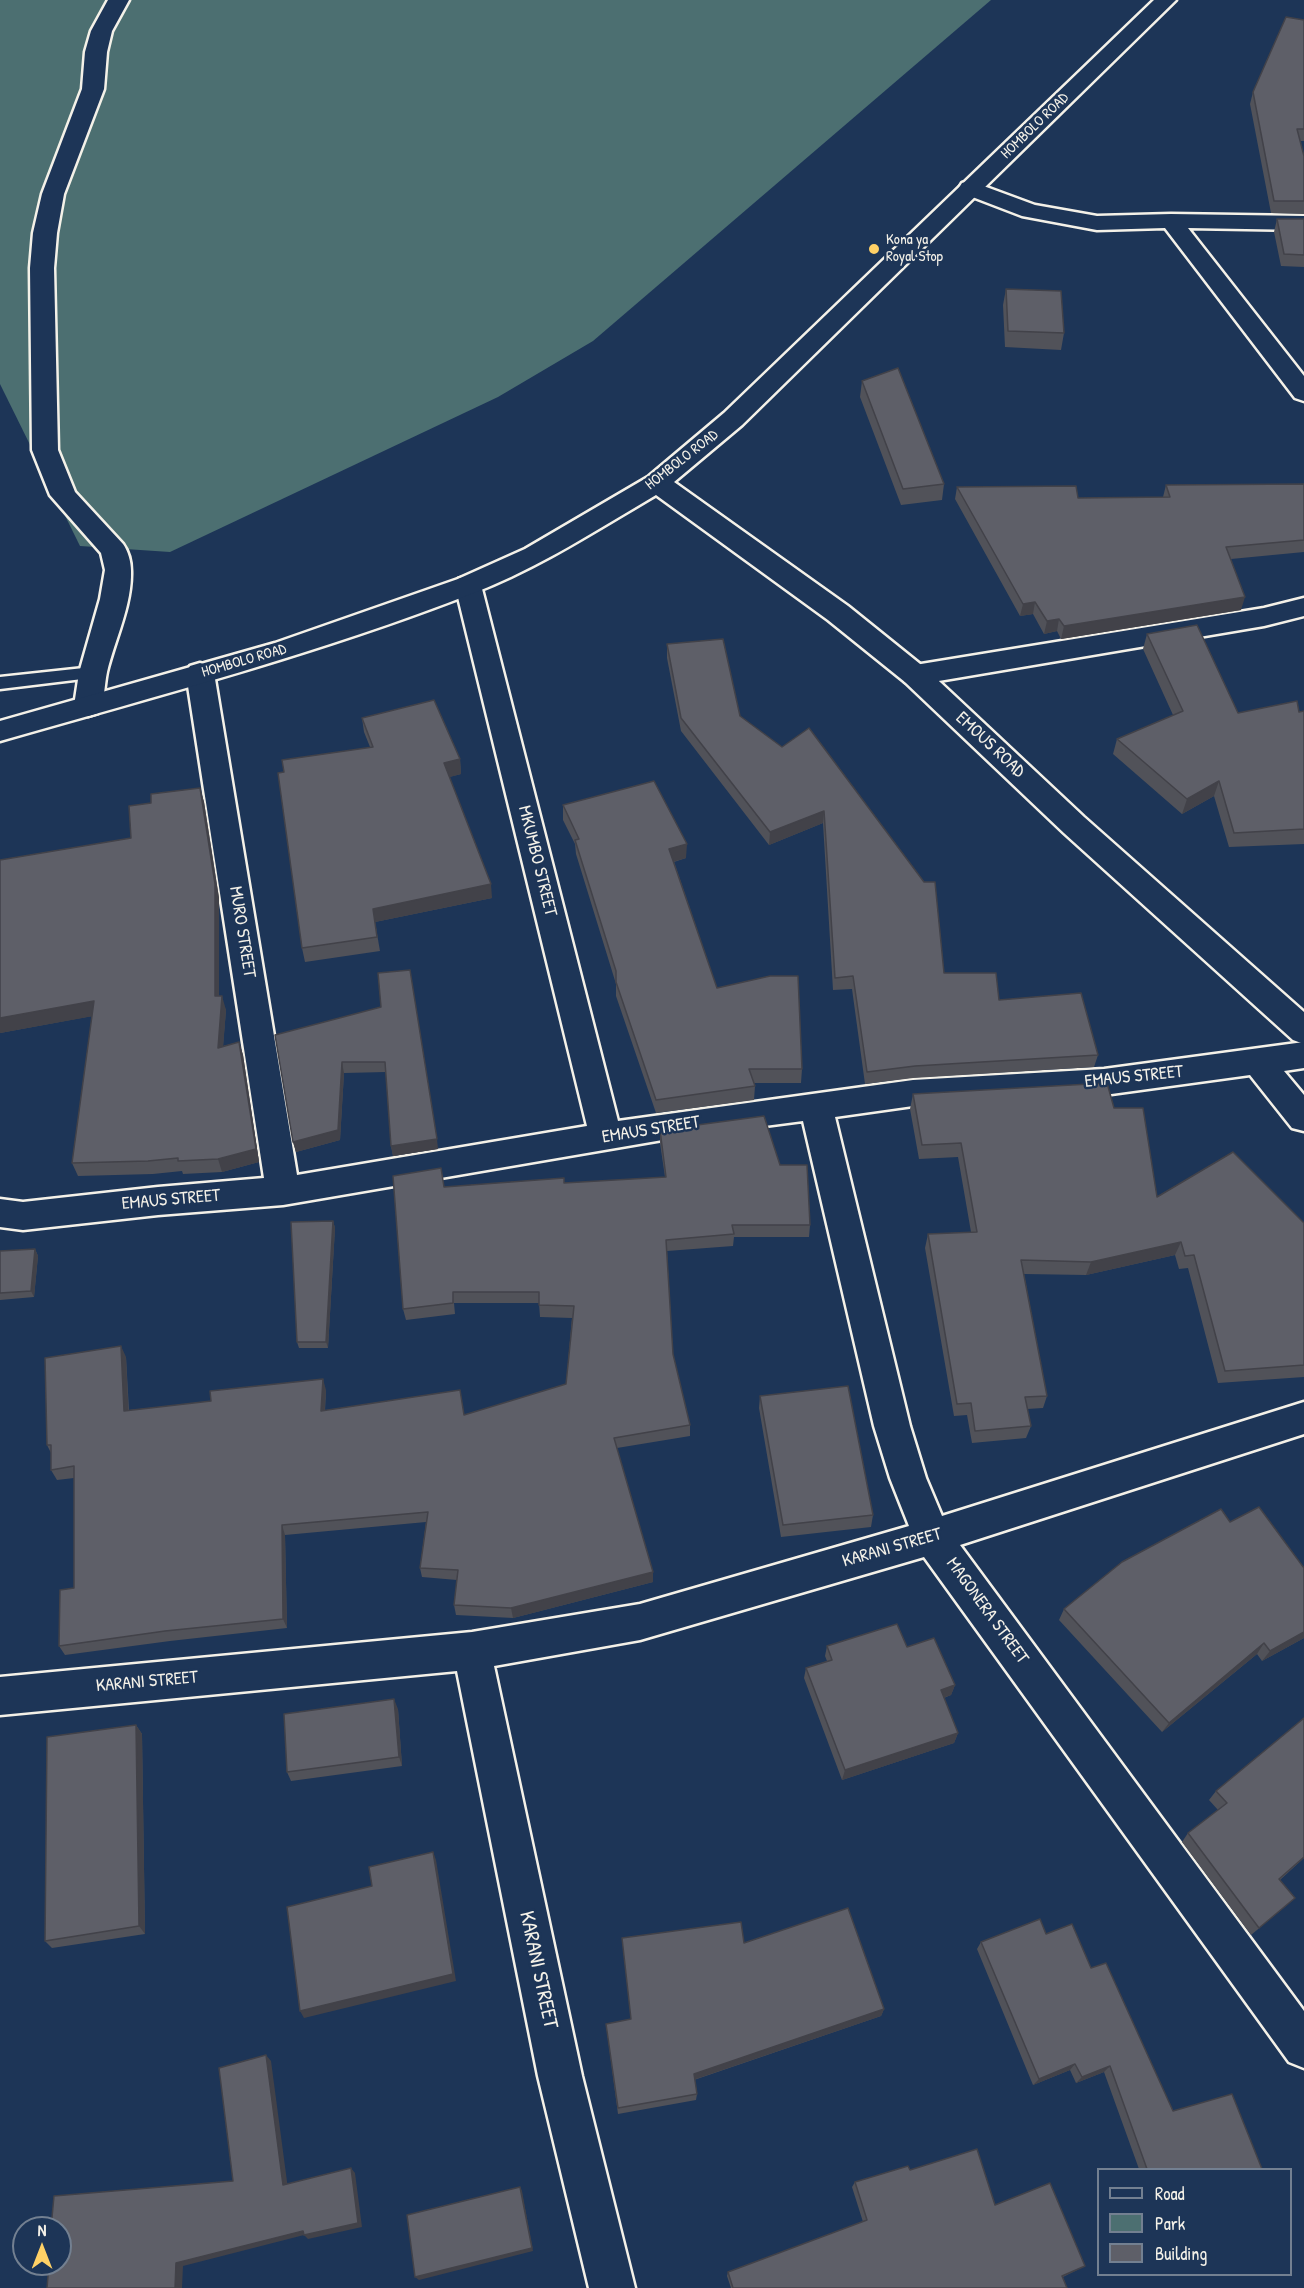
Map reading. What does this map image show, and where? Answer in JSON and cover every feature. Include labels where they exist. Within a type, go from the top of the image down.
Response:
[{"type":"street","points":[[88,706],[93,673],[114,599],[118,570],[114,550],[63,495],[45,450],[42,268],[45,233],[53,194],[93,89],[97,73],[96,52],[103,26],[119,0]]},
{"type":"street","name":"HOMBOLO ROAD","points":[[0,730],[284,650],[468,585],[534,555],[657,483],[733,419],[1166,0]]},
{"type":"street","points":[[970,188],[1030,211],[1097,223],[1171,221],[1304,223]]},
{"type":"street","points":[[1171,221],[1304,393]]},
{"type":"street","name":"EMOUS ROAD","points":[[657,483],[838,613],[915,675],[1074,825],[1304,1030]]},
{"type":"street","name":"MKUMBO STREET","points":[[468,585],[606,1137]]},
{"type":"street","points":[[915,675],[1264,617],[1304,607]]},
{"type":"street","name":"MURO STREET","points":[[200,673],[283,1191]]},
{"type":"street","name":"EMAUS STREET","points":[[0,1213],[23,1216],[158,1201],[283,1191],[680,1124],[913,1093],[1104,1082],[1304,1055]]},
{"type":"street","points":[[1258,1062],[1304,1118]]},
{"type":"street","name":"MAGONERA STREET","points":[[816,1106],[892,1426],[908,1478],[932,1537],[1304,2047]]},
{"type":"street","name":"KARANI STREET","points":[[0,1696],[472,1651],[640,1622],[932,1537],[1304,1418]]},
{"type":"street","name":"KARANI STREET","points":[[472,1651],[560,2076],[612,2288]]},
{"type":"lane","points":[[0,683],[93,673]]},
{"type":"green space","points":[[0,0],[991,0],[593,341],[498,397],[170,552],[80,546],[0,384]]},
{"type":"building","points":[[1286,17],[1304,20],[1304,129],[1297,129],[1304,156],[1304,201],[1274,201],[1253,92]]},
{"type":"building","points":[[1277,219],[1304,219],[1304,255],[1284,254]]},
{"type":"building","points":[[1006,289],[1061,291],[1064,333],[1008,331]]},
{"type":"building","points":[[898,368],[944,484],[903,489],[862,381]]},
{"type":"building","points":[[1304,484],[1304,540],[1226,547],[1245,597],[1064,626],[1059,619],[1047,621],[1035,602],[1023,604],[957,487],[1076,486],[1078,498],[1170,497],[1166,485]]},
{"type":"building","points":[[1197,625],[1238,713],[1297,701],[1299,712],[1304,711],[1304,829],[1234,833],[1219,781],[1187,799],[1117,739],[1183,711],[1147,634]]},
{"type":"building","points":[[723,639],[740,716],[782,747],[809,728],[924,882],[935,882],[944,973],[996,973],[999,1000],[1081,993],[1098,1055],[915,1066],[867,1072],[853,976],[835,978],[824,811],[770,832],[681,718],[667,644]]},
{"type":"building","points":[[434,700],[460,759],[444,763],[491,884],[373,909],[377,937],[302,948],[278,773],[284,772],[282,760],[373,747],[362,718]]},
{"type":"building","points":[[654,781],[687,844],[669,849],[717,988],[770,976],[798,976],[802,1069],[749,1069],[755,1086],[656,1100],[616,982],[616,971],[575,840],[579,839],[563,805]]},
{"type":"building","points":[[200,788],[215,884],[215,996],[222,996],[218,1048],[239,1042],[256,1149],[218,1159],[178,1161],[178,1158],[72,1163],[94,1001],[0,1018],[0,860],[131,838],[129,806],[151,803],[151,794]]},
{"type":"building","points":[[410,970],[437,1139],[391,1146],[385,1062],[342,1062],[338,1130],[293,1142],[275,1035],[381,1007],[378,973]]},
{"type":"building","points":[[1107,1083],[1114,1108],[1143,1108],[1157,1197],[1233,1152],[1304,1223],[1304,1365],[1225,1371],[1194,1255],[1185,1256],[1181,1242],[1091,1262],[1021,1260],[1047,1396],[1025,1397],[1031,1426],[975,1431],[971,1403],[957,1404],[928,1234],[977,1232],[961,1143],[922,1145],[913,1094]]},
{"type":"building","points":[[764,1116],[780,1165],[807,1165],[810,1225],[732,1225],[734,1234],[666,1240],[673,1354],[690,1425],[614,1438],[653,1572],[511,1608],[454,1605],[458,1570],[420,1568],[428,1512],[282,1525],[283,1619],[165,1631],[59,1646],[60,1590],[74,1588],[74,1466],[51,1470],[51,1445],[47,1445],[45,1358],[121,1346],[124,1411],[211,1401],[210,1391],[323,1379],[321,1411],[460,1390],[464,1415],[566,1384],[574,1306],[539,1305],[539,1292],[453,1292],[453,1303],[403,1309],[393,1176],[441,1168],[444,1187],[564,1178],[564,1183],[666,1177],[660,1130]]},
{"type":"building","points":[[333,1221],[326,1342],[297,1342],[291,1222]]},
{"type":"building","points":[[35,1249],[31,1291],[0,1293],[0,1251]]},
{"type":"building","points":[[848,1386],[873,1515],[783,1525],[760,1396]]},
{"type":"building","points":[[1259,1507],[1304,1568],[1304,1632],[1270,1651],[1264,1643],[1169,1723],[1064,1609],[1122,1562],[1221,1509],[1230,1522]]},
{"type":"building","points":[[897,1624],[907,1647],[934,1638],[955,1685],[941,1690],[958,1733],[845,1770],[806,1668],[832,1660],[827,1646]]},
{"type":"building","points":[[394,1699],[399,1757],[287,1772],[284,1714]]},
{"type":"building","points":[[1304,1718],[1304,1857],[1279,1879],[1295,1898],[1259,1928],[1188,1833],[1227,1803],[1216,1791]]},
{"type":"building","points":[[136,1725],[139,1926],[45,1941],[47,1737]]},
{"type":"building","points":[[433,1852],[453,1974],[300,2011],[287,1907],[372,1886],[369,1867]]},
{"type":"building","points":[[848,1908],[884,2009],[694,2074],[697,2094],[618,2108],[606,2024],[631,2019],[622,1938],[741,1922],[744,1943]]},
{"type":"building","points":[[1040,1919],[1046,1934],[1072,1924],[1091,1968],[1106,1963],[1173,2111],[1232,2094],[1262,2168],[1147,2168],[1110,2066],[1082,2077],[1075,2064],[1039,2079],[981,1942]]},
{"type":"building","points":[[266,2055],[283,2185],[351,2168],[358,2223],[304,2235],[303,2231],[176,2263],[175,2288],[47,2288],[48,2276],[72,2276],[72,2216],[52,2216],[54,2196],[233,2181],[219,2068]]},
{"type":"building","points":[[977,2149],[995,2205],[1050,2183],[1085,2266],[1062,2276],[1067,2288],[733,2288],[728,2272],[867,2220],[855,2182],[908,2166],[910,2170]]},
{"type":"building","points":[[520,2187],[532,2248],[415,2277],[407,2215]]},
{"type":"place","name":"Kona ya Royal Stop","points":[[874,249]]}]
